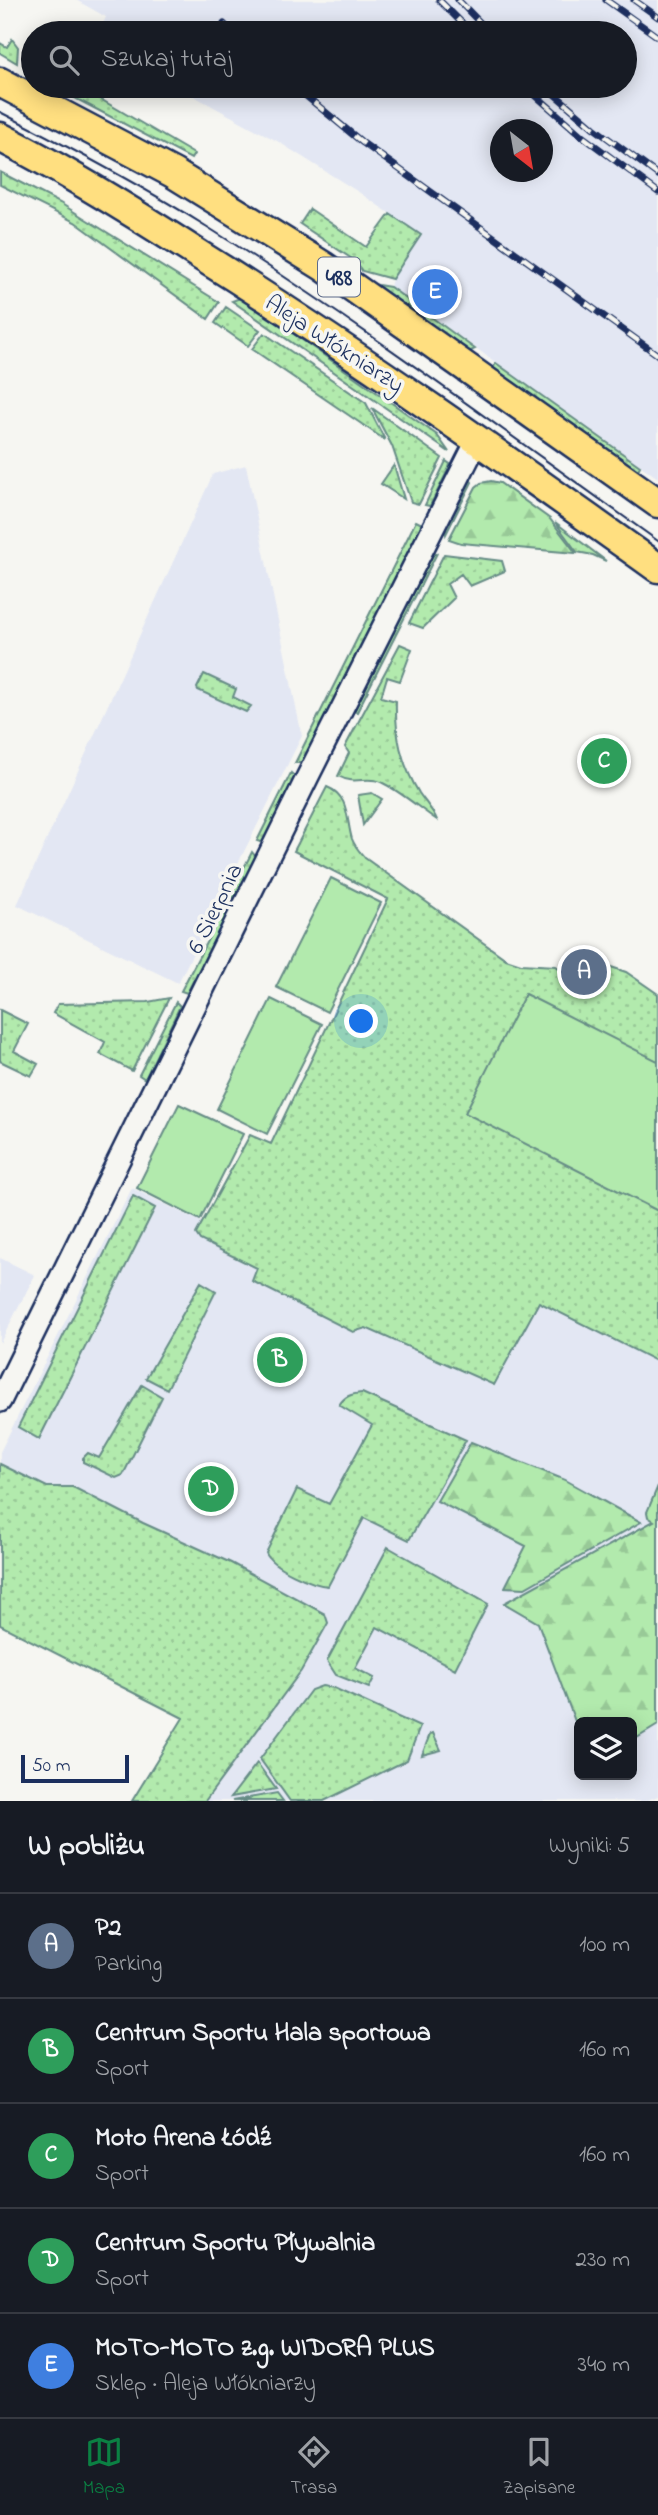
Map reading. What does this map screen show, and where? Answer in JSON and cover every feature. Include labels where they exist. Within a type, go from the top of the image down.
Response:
[{"type":"main road","name":"488","points":[[0,82],[21,93]]},
{"type":"main road","name":"488","points":[[30,98],[173,173],[272,233],[323,266],[658,503]]},
{"type":"main road","name":"Aleja Włókniarzy","points":[[0,137],[75,178],[239,279],[478,439],[658,568]]},
{"type":"street","name":"6 Sierpnia","points":[[0,1401],[318,755],[478,439]]},
{"type":"shaded area","points":[[76,0],[658,0],[658,478],[390,287],[392,279],[421,235],[277,141],[197,98],[637,98],[637,21],[104,21],[106,17]]},
{"type":"shaded area","points":[[246,465],[302,736],[178,983],[17,905],[213,474]]},
{"type":"shaded area","points":[[132,1188],[503,1370],[544,1289],[658,1337],[658,1796],[645,1801],[132,1801],[184,1718],[64,1657],[73,1487],[47,1487],[0,1464],[0,1452]]},
{"type":"shaded area","points":[[0,1258],[35,1275],[0,1343]]},
{"type":"green space","points":[[12,39],[18,47],[17,63],[0,53],[0,43],[7,47]]},
{"type":"green space","points":[[75,98],[98,98],[194,154],[191,159]]},
{"type":"green space","points":[[0,172],[60,203],[219,302],[208,319],[75,222],[0,185]]},
{"type":"green space","points":[[310,209],[366,247],[390,214],[421,235],[392,279],[362,271],[355,261],[300,224]]},
{"type":"green space","points":[[372,284],[390,287],[475,349],[469,352],[461,349]]},
{"type":"green space","points":[[240,298],[437,435],[449,452],[232,301]]},
{"type":"green space","points":[[226,307],[260,330],[248,346],[215,323]]},
{"type":"green space","points":[[264,333],[366,403],[385,440],[252,349]]},
{"type":"green space","points":[[496,363],[640,466],[637,472],[492,370]]},
{"type":"green space","points":[[372,408],[442,458],[419,504],[411,502],[392,446]]},
{"type":"green space","points":[[446,461],[450,464],[449,468],[430,506],[425,505]]},
{"type":"green space","points":[[394,465],[404,499],[381,484]]},
{"type":"green space","points":[[469,478],[472,482],[446,534],[445,525]]},
{"type":"green space","points":[[491,481],[500,483],[550,519],[576,553],[461,543],[449,539],[476,487]]},
{"type":"green space","points":[[416,521],[422,524],[302,763],[295,763]]},
{"type":"green space","points":[[555,522],[606,561],[577,552]]},
{"type":"green space","points":[[437,553],[357,712],[353,711],[430,555]]},
{"type":"green space","points":[[444,554],[502,561],[505,571],[470,586],[461,574],[447,584],[454,598],[423,628],[409,623]]},
{"type":"green space","points":[[400,644],[412,649],[400,681],[387,677],[381,697],[396,701],[398,737],[404,760],[419,793],[437,820],[381,782],[350,780],[338,776],[349,753],[345,747]]},
{"type":"green space","points":[[204,674],[236,689],[233,697],[251,706],[246,712],[198,690]]},
{"type":"green space","points":[[291,773],[295,777],[263,843],[257,841]]},
{"type":"green space","points":[[327,787],[340,796],[346,809],[352,839],[365,858],[506,959],[521,964],[556,966],[574,979],[602,979],[602,964],[626,972],[658,994],[658,1362],[539,1302],[494,1385],[366,1328],[353,1332],[252,1281],[257,1268],[200,1240],[196,1234],[250,1135],[271,1144],[388,899],[294,851]]},
{"type":"green space","points":[[372,793],[382,799],[363,825],[358,795]]},
{"type":"green space","points":[[252,852],[256,857],[235,898],[229,897]]},
{"type":"green space","points":[[331,878],[381,903],[327,1012],[276,987]]},
{"type":"green space","points":[[223,910],[227,915],[187,993],[181,991]]},
{"type":"green space","points":[[525,994],[658,1061],[658,1211],[465,1113]]},
{"type":"green space","points":[[169,998],[132,1071],[100,1054],[105,1042],[53,1013],[58,1004],[148,1002]]},
{"type":"green space","points":[[271,999],[322,1024],[267,1134],[217,1109]]},
{"type":"green space","points":[[176,1002],[180,1006],[145,1079],[139,1075]]},
{"type":"green space","points":[[0,1010],[28,1024],[14,1051],[38,1064],[31,1076],[0,1061]]},
{"type":"green space","points":[[179,1104],[243,1134],[200,1220],[137,1188]]},
{"type":"green space","points":[[133,1196],[155,1208],[39,1439],[18,1427]]},
{"type":"green space","points":[[201,1282],[216,1291],[167,1389],[146,1378]]},
{"type":"green space","points":[[142,1385],[162,1397],[123,1475],[116,1478],[83,1462],[88,1453],[99,1458]]},
{"type":"green space","points":[[362,1393],[466,1440],[409,1540],[364,1518],[328,1586],[321,1585],[284,1569],[266,1553],[297,1489],[329,1504],[372,1425],[339,1405],[349,1396]]},
{"type":"green space","points":[[471,1442],[565,1480],[641,1522],[525,1588],[505,1587],[526,1546],[437,1501]]},
{"type":"green space","points":[[0,1464],[47,1487],[73,1487],[231,1563],[325,1614],[328,1623],[301,1671],[205,1801],[132,1801],[183,1718],[0,1625]]},
{"type":"green space","points":[[658,1486],[658,1725],[637,1738],[637,1717],[574,1719],[538,1623],[504,1603],[654,1521],[648,1517],[647,1512]]},
{"type":"green space","points":[[388,1547],[488,1604],[455,1669],[377,1627],[355,1668],[374,1678],[369,1688],[336,1675],[327,1661]]},
{"type":"green space","points":[[322,1686],[334,1688],[420,1727],[407,1760],[324,1801],[290,1801],[260,1759],[311,1690]]},
{"type":"green space","points":[[433,1733],[441,1750],[422,1755],[430,1734]]},
{"type":"green space","points":[[257,1763],[276,1789],[231,1797]]},
{"type":"green space","points":[[277,1793],[283,1801],[232,1801]]},
{"type":"tram line","points":[[0,112],[132,182],[266,265],[435,381],[658,541]]},
{"type":"railway","points":[[439,0],[460,21]]},
{"type":"railway","points":[[458,0],[478,21]]},
{"type":"railway","points":[[606,0],[636,21]]},
{"type":"railway","points":[[634,0],[658,17]]},
{"type":"railway","points":[[637,22],[658,37]]},
{"type":"railway","points":[[309,98],[363,143],[658,355]]},
{"type":"railway","points":[[539,98],[582,136],[658,192]]},
{"type":"railway","points":[[559,98],[594,128],[658,175]]},
{"type":"place","name":"MOTO-MOTO z.g. WIDORA PLUS","points":[[435,292]]},
{"type":"place","name":"Moto Arena Łódź","points":[[604,761]]},
{"type":"place","name":"P2","points":[[584,972]]},
{"type":"place","name":"Centrum Sportu Hala sportowa","points":[[280,1360]]},
{"type":"place","name":"Centrum Sportu Pływalnia","points":[[211,1489]]}]
